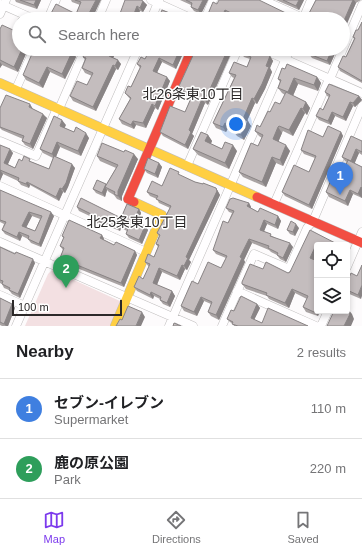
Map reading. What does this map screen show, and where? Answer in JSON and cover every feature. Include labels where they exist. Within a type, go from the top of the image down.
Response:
[{"type":"street","points":[[51,12],[56,0]]},
{"type":"street","points":[[101,12],[106,0]]},
{"type":"street","points":[[208,12],[213,0]]},
{"type":"street","points":[[263,0],[290,12]]},
{"type":"street","points":[[306,12],[311,0]]},
{"type":"street","points":[[153,12],[156,1],[179,12]]},
{"type":"street","points":[[0,14],[3,3],[20,12]]},
{"type":"street","points":[[350,32],[362,5]]},
{"type":"street","points":[[16,89],[31,56]]},
{"type":"street","points":[[0,141],[36,156],[82,56]]},
{"type":"street","points":[[16,326],[135,56]]},
{"type":"street","points":[[115,326],[162,215],[128,199],[189,56]]},
{"type":"street","points":[[187,166],[235,56]]},
{"type":"street","points":[[277,56],[362,93]]},
{"type":"street","points":[[169,326],[287,56]]},
{"type":"street","points":[[274,204],[339,56]]},
{"type":"street","points":[[0,82],[360,242]]},
{"type":"street","points":[[222,326],[254,254],[289,269],[307,228],[313,221],[362,106]]},
{"type":"street","points":[[0,186],[146,252]]},
{"type":"street","points":[[350,261],[360,242],[362,232]]},
{"type":"street","points":[[0,242],[193,326]]},
{"type":"street","points":[[237,291],[316,326]]},
{"type":"street","points":[[0,295],[25,306]]},
{"type":"street","points":[[321,326],[327,314]]},
{"type":"shaded area","points":[[52,270],[122,302],[111,326],[25,326],[48,274]]},
{"type":"building","points":[[20,0],[36,0],[34,5]]},
{"type":"building","points":[[75,0],[96,0],[90,12],[77,12],[81,2]]},
{"type":"building","points":[[125,0],[143,1],[140,8],[137,6],[135,12],[121,12]]},
{"type":"building","points":[[186,0],[203,0],[198,10],[191,7],[192,3]]},
{"type":"building","points":[[219,0],[259,0],[284,12],[229,12],[225,10],[224,12],[209,12],[213,2],[217,4]]},
{"type":"building","points":[[283,0],[299,0],[296,6]]},
{"type":"building","points":[[316,0],[353,0],[348,12],[310,12]]},
{"type":"building","points":[[56,4],[72,12],[52,12]]},
{"type":"building","points":[[362,22],[362,81],[338,67],[343,56],[350,56],[350,49],[355,38],[353,37],[356,30],[358,30]]},
{"type":"building","points":[[2,25],[12,30],[12,56],[19,56],[14,67],[0,60],[0,29]]},
{"type":"building","points":[[31,56],[70,56],[62,74],[47,67],[39,83],[23,75]]},
{"type":"building","points":[[109,56],[118,60],[115,66],[113,65],[93,107],[70,96],[77,81],[87,85],[93,73],[82,68],[86,58],[83,57]]},
{"type":"building","points":[[146,56],[177,56],[173,65],[159,58],[153,71],[167,77],[155,106],[152,104],[143,123],[133,121],[131,125],[119,119],[131,98],[125,93],[128,86],[131,87],[141,66],[137,64],[141,57],[145,59]]},
{"type":"building","points":[[193,56],[225,56],[205,100],[202,99],[189,130],[191,132],[185,145],[160,132],[170,106],[185,112],[192,96],[183,91],[184,89],[179,86]]},
{"type":"building","points":[[248,56],[270,56],[266,66],[269,67],[254,99],[252,98],[243,119],[248,121],[241,135],[234,132],[236,128],[225,123],[223,127],[213,123],[236,75],[229,73],[234,62],[247,67],[251,57]]},
{"type":"building","points":[[314,56],[329,56],[327,61]]},
{"type":"building","points":[[287,64],[317,77],[314,85],[294,78],[288,92],[278,88],[281,80],[278,79],[282,68],[285,69]]},
{"type":"building","points":[[329,84],[359,96],[353,103],[350,102],[343,117],[332,112],[328,121],[316,116],[320,108],[323,110],[330,95],[325,92]]},
{"type":"building","points":[[286,92],[306,102],[289,130],[279,126],[278,127],[273,139],[286,145],[280,160],[272,157],[262,182],[239,172],[251,143],[258,146],[263,135],[255,131],[257,125],[260,127],[268,111],[270,112],[275,102],[280,104]]},
{"type":"building","points":[[6,95],[30,104],[29,107],[43,114],[30,144],[22,141],[24,136],[0,127],[0,108]]},
{"type":"building","points":[[54,116],[62,120],[60,126],[74,132],[76,127],[86,133],[78,151],[57,142],[52,154],[40,149]]},
{"type":"building","points":[[328,126],[341,132],[309,205],[282,192],[294,165],[309,172],[316,156],[301,150],[308,130],[323,137]]},
{"type":"building","points":[[201,132],[208,135],[205,141],[222,149],[225,142],[233,145],[225,163],[193,149]]},
{"type":"building","points":[[351,136],[362,141],[362,152],[356,149],[351,161],[342,157]]},
{"type":"building","points":[[102,143],[124,152],[125,150],[134,154],[118,191],[118,196],[114,194],[115,192],[105,187],[118,165],[97,156]]},
{"type":"building","points":[[0,145],[10,149],[4,163],[15,168],[19,159],[22,161],[24,156],[30,159],[29,161],[49,169],[54,156],[72,164],[66,183],[62,189],[60,188],[56,197],[27,182],[26,184],[18,181],[19,178],[0,170]]},
{"type":"building","points":[[148,158],[159,163],[155,174],[144,169]]},
{"type":"building","points":[[348,160],[362,167],[362,188],[361,187],[358,194],[350,190],[345,201],[326,192],[336,168],[343,171]]},
{"type":"building","points":[[170,168],[179,172],[178,174],[195,182],[203,183],[216,188],[217,191],[186,257],[188,258],[184,266],[182,265],[177,276],[159,268],[153,283],[172,291],[167,303],[160,300],[161,297],[151,292],[150,295],[134,287],[139,276],[143,279],[150,264],[145,262],[148,254],[154,257],[159,245],[156,244],[160,235],[157,233],[171,206],[156,199],[158,196],[147,192],[152,181],[162,186]]},
{"type":"building","points":[[97,180],[106,184],[102,193],[93,189]]},
{"type":"building","points":[[0,190],[51,212],[39,244],[28,239],[29,236],[19,232],[17,237],[2,230],[6,222],[0,220]],"holes":[[[29,212],[42,216],[35,231],[22,226]]]},
{"type":"building","points":[[81,198],[121,218],[127,204],[139,209],[134,220],[145,226],[139,240],[126,234],[128,229],[118,224],[117,227],[106,222],[105,224],[94,219],[95,216],[77,207]]},
{"type":"building","points":[[233,198],[249,203],[247,206],[258,212],[260,208],[278,216],[275,225],[264,220],[260,230],[271,234],[270,236],[290,243],[283,258],[277,255],[278,253],[268,248],[269,246],[249,239],[216,315],[208,312],[212,302],[201,297],[194,312],[181,306],[192,281],[198,284],[208,262],[221,268],[227,256],[213,250],[223,221],[228,223],[234,211],[226,208],[230,199]]},
{"type":"building","points":[[69,220],[102,235],[100,238],[114,245],[116,242],[135,251],[121,283],[60,258],[64,248],[60,246],[64,237],[62,236]]},
{"type":"building","points":[[291,221],[296,224],[293,232],[287,230]]},
{"type":"building","points":[[310,230],[333,242],[314,242],[314,249],[310,258],[314,260],[314,312],[303,307],[308,296],[292,289],[285,303],[266,295],[267,293],[242,284],[250,264],[263,269],[266,262],[288,273],[290,272]]},
{"type":"building","points":[[0,247],[15,254],[16,252],[33,259],[18,294],[9,290],[10,288],[2,284],[3,281],[0,280]]},
{"type":"building","points":[[362,265],[362,285],[358,295],[350,291],[351,273],[357,276]]},
{"type":"building","points":[[241,296],[257,304],[251,318],[262,323],[268,308],[308,326],[238,326],[232,324],[233,322],[227,319],[231,310],[234,311]]},
{"type":"building","points":[[0,298],[12,304],[4,324],[0,322]]},
{"type":"building","points":[[128,306],[142,312],[136,326],[116,326],[120,319],[122,320]]},
{"type":"building","points":[[333,314],[350,314],[344,326],[327,326]]},
{"type":"building","points":[[174,323],[181,326],[173,326]]},
{"type":"traffic: slow","points":[[0,83],[257,197]]},
{"type":"traffic: slow","points":[[115,326],[162,215],[134,202]]},
{"type":"traffic: jam","points":[[134,202],[128,199],[189,56]]},
{"type":"traffic: jam","points":[[257,197],[362,243]]},
{"type":"place","name":"セブン-イレブン","points":[[340,195]]},
{"type":"place","name":"鹿の原公園","points":[[66,288]]},
{"type":"district","name":"北26条東10丁目","points":[[193,94]]},
{"type":"district","name":"北25条東10丁目","points":[[137,222]]}]
